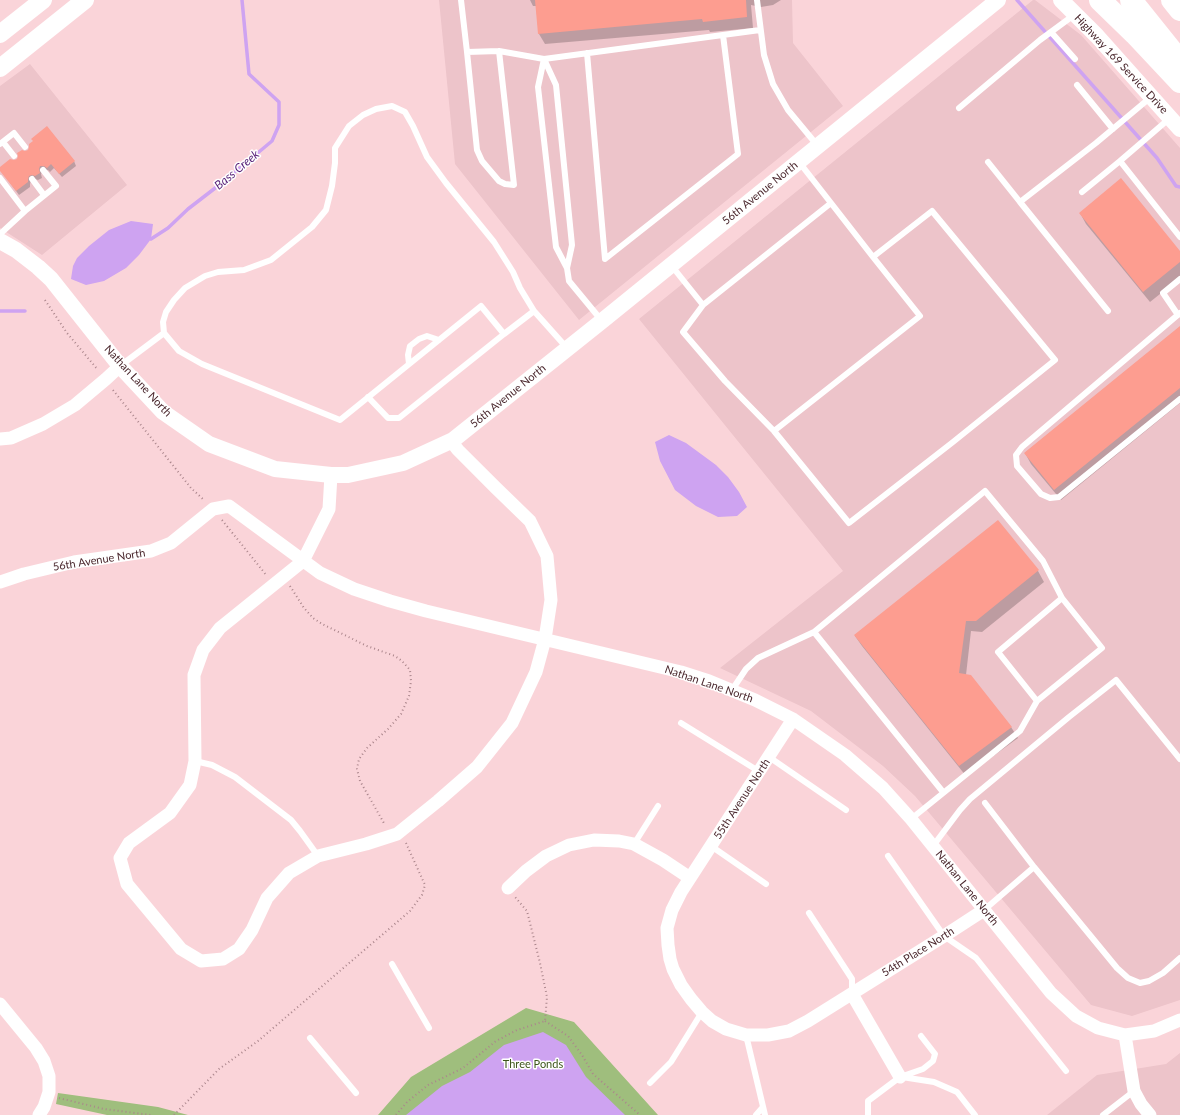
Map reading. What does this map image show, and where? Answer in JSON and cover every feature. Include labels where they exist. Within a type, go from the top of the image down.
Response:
[{"type":"highway","points":[[1100,0],[1135,34],[1180,82]]},
{"type":"highway","points":[[1131,0],[1180,61]]},
{"type":"highway","points":[[1172,0],[1180,10]]},
{"type":"main road","points":[[0,34],[44,0]]},
{"type":"main road","points":[[0,68],[85,0]]},
{"type":"street","name":"56th Avenue North","points":[[331,475],[348,475],[403,463],[451,441],[602,321],[998,0]]},
{"type":"street","name":"Highway 169 Service Drive","points":[[1061,0],[1097,36],[1152,96],[1175,124]]},
{"type":"street","name":"Nathan Lane North","points":[[0,241],[16,250],[51,278],[120,366],[163,412],[209,444],[275,469],[331,475]]},
{"type":"street","points":[[0,439],[11,438],[43,424],[75,405],[120,366]]},
{"type":"street","points":[[331,475],[329,509],[303,561],[220,628],[203,650],[194,674],[195,761],[190,784],[170,813],[129,843],[120,858],[127,884],[181,949],[201,961],[222,959],[239,949],[252,930],[267,898],[289,873],[318,856],[366,844],[397,834],[477,767],[512,723],[536,672],[545,639],[551,600],[547,556],[530,521],[458,450],[451,441]]},
{"type":"street","points":[[213,509],[229,506],[303,561]]},
{"type":"street","name":"56th Avenue North","points":[[0,582],[24,574],[74,562],[152,551],[171,543],[213,509]]},
{"type":"street","name":"Nathan Lane North","points":[[303,561],[333,580],[390,602],[680,672],[732,690],[793,719],[845,755],[883,788],[933,846],[1050,993],[1076,1016],[1098,1028],[1125,1036]]},
{"type":"street","name":"55th Avenue North","points":[[702,1012],[681,985],[673,969],[668,946],[667,928],[672,910],[681,892],[793,719]]},
{"type":"street","points":[[508,888],[526,871],[546,856],[569,845],[594,840],[619,841],[634,844],[663,860],[690,878]]},
{"type":"street","name":"54th Place North","points":[[702,1012],[712,1021],[726,1029],[746,1035],[768,1035],[789,1031],[852,994],[984,910]]},
{"type":"street","points":[[852,994],[900,1077]]},
{"type":"street","points":[[0,1004],[44,1060],[49,1076],[49,1092],[39,1115]]},
{"type":"street","points":[[1150,1115],[1141,1104],[1134,1090],[1125,1036],[1154,1031],[1180,1020]]},
{"type":"lane","points":[[461,0],[477,150],[482,161],[499,181],[505,184],[514,185],[499,51]]},
{"type":"lane","points":[[758,0],[760,30],[764,55],[773,84],[788,110],[818,146]]},
{"type":"lane","points":[[958,108],[1075,14]]},
{"type":"lane","points":[[467,52],[499,51],[544,59],[760,30]]},
{"type":"lane","points":[[1051,32],[1075,59]]},
{"type":"lane","points":[[587,53],[604,260],[738,154],[723,35]]},
{"type":"lane","points":[[544,59],[556,85],[572,244],[567,268]]},
{"type":"lane","points":[[544,59],[538,87],[556,246],[567,268],[569,281],[602,321]]},
{"type":"lane","points":[[1077,85],[1113,129]]},
{"type":"lane","points":[[1020,202],[1113,129],[1152,96]]},
{"type":"lane","points":[[504,334],[481,306],[340,420],[202,364],[179,351],[164,333],[163,322],[166,312],[185,288],[205,276],[218,272],[244,270],[271,260],[312,227],[326,210],[332,186],[335,148],[345,132],[349,126],[362,115],[376,109],[392,106],[405,112],[427,157],[494,242],[514,272],[520,288],[534,311],[567,348]]},
{"type":"lane","points":[[1082,192],[1120,161],[1175,124]]},
{"type":"lane","points":[[14,156],[2,143],[14,133],[25,147]]},
{"type":"lane","points":[[1120,161],[1180,237]]},
{"type":"lane","points":[[774,431],[920,316],[798,162]]},
{"type":"lane","points":[[988,162],[1108,311]]},
{"type":"lane","points":[[0,234],[56,186],[43,170]]},
{"type":"lane","points":[[0,178],[25,211]]},
{"type":"lane","points":[[32,179],[44,195]]},
{"type":"lane","points":[[831,203],[704,305],[683,332],[725,381],[774,431],[849,523],[954,442],[1055,360],[932,211],[873,257]]},
{"type":"lane","points":[[671,265],[704,305]]},
{"type":"lane","points":[[1180,279],[1162,293],[1179,314],[1022,447],[1016,456],[1017,466],[1041,494],[1050,498],[1059,497],[1180,399]]},
{"type":"lane","points":[[368,397],[388,418],[399,418],[534,311]]},
{"type":"lane","points":[[120,366],[164,333]]},
{"type":"lane","points":[[409,364],[408,355],[410,346],[419,339],[427,336],[439,340]]},
{"type":"lane","points":[[732,690],[746,669],[758,658],[814,632],[985,490],[1043,561],[1062,598],[1102,648],[1037,700],[1020,731],[911,819]]},
{"type":"lane","points":[[1037,700],[998,652],[1062,598]]},
{"type":"lane","points":[[814,632],[943,792]]},
{"type":"lane","points":[[933,846],[970,799],[1116,680],[1180,758]]},
{"type":"lane","points":[[682,723],[760,772]]},
{"type":"lane","points":[[769,757],[846,810]]},
{"type":"lane","points":[[195,761],[212,765],[235,777],[291,820],[318,856]]},
{"type":"lane","points":[[985,803],[1034,867],[1128,978],[1140,983],[1149,981],[1180,958]]},
{"type":"lane","points":[[634,844],[658,806]]},
{"type":"lane","points":[[711,846],[766,884]]},
{"type":"lane","points":[[888,856],[944,936],[976,958],[1066,1071]]},
{"type":"lane","points":[[984,910],[1034,867]]},
{"type":"lane","points":[[808,914],[852,979],[852,994]]},
{"type":"lane","points":[[392,964],[428,1028]]},
{"type":"lane","points":[[650,1083],[671,1062],[702,1012]]},
{"type":"lane","points":[[746,1035],[765,1115]]},
{"type":"lane","points":[[868,1115],[868,1101],[900,1077],[923,1069],[932,1061],[935,1054],[921,1036]]},
{"type":"lane","points":[[310,1038],[356,1093]]},
{"type":"lane","points":[[900,1077],[934,1082],[957,1092],[975,1115]]},
{"type":"lane","points":[[1103,1115],[1134,1090]]},
{"type":"lane","points":[[756,1115],[763,1107]]},
{"type":"path","points":[[45,300],[67,333],[106,379],[191,488],[213,509],[269,578],[289,585],[304,608],[313,618],[322,624],[367,646],[395,656],[410,670],[410,696],[401,714],[388,729],[367,748],[359,759],[356,769],[360,781],[387,829],[405,840],[425,885],[422,896],[410,911],[258,1041],[219,1069],[174,1115]]},
{"type":"path","points":[[508,888],[527,911],[547,996],[545,1020]]},
{"type":"path","points":[[396,1115],[408,1102],[428,1085],[463,1068],[496,1041],[517,1030],[545,1020]]},
{"type":"path","points":[[545,1020],[568,1036],[593,1074],[640,1115]]},
{"type":"path","points":[[48,1095],[104,1109],[151,1115]]},
{"type":"shaded area","points":[[439,0],[792,0],[793,43],[843,106],[579,320],[455,164]]},
{"type":"shaded area","points":[[1033,0],[1081,35],[1180,148],[1180,1000],[1132,1016],[1091,1005],[915,796],[883,766],[811,711],[720,668],[843,571],[639,319]]},
{"type":"shaded area","points":[[30,64],[127,185],[42,255],[0,228],[0,86]]},
{"type":"shaded area","points":[[131,221],[153,224],[151,239],[139,255],[126,268],[104,281],[86,285],[71,279],[73,266],[77,258],[89,246],[109,230]]},
{"type":"shaded area","points":[[669,435],[686,443],[716,465],[728,477],[739,492],[747,507],[737,516],[718,517],[696,506],[675,490],[660,461],[655,442]]},
{"type":"shaded area","points":[[543,1032],[566,1045],[586,1077],[625,1115],[406,1115],[442,1086],[470,1072],[504,1045]]},
{"type":"shaded area","points":[[1180,1053],[1180,1115],[1047,1115],[1097,1075],[1166,1064]]},
{"type":"green space","name":"Three Ponds","points":[[526,1008],[574,1022],[658,1115],[378,1115],[411,1077]]},
{"type":"green space","points":[[58,1093],[158,1107],[188,1115],[107,1115],[56,1104]]},
{"type":"building","points":[[535,0],[746,0],[747,17],[703,22],[702,19],[538,34]]},
{"type":"building","points":[[47,126],[75,161],[59,174],[51,164],[47,168],[40,166],[40,173],[35,176],[29,176],[28,182],[16,191],[0,171],[0,167],[10,159],[17,159],[17,153],[22,150],[28,150],[29,144],[33,141],[31,139]]},
{"type":"building","points":[[1121,178],[1180,251],[1180,262],[1143,292],[1079,213]]},
{"type":"building","points":[[1180,326],[1180,388],[1054,490],[1024,453]]},
{"type":"building","points":[[998,520],[1039,570],[976,621],[966,621],[959,673],[971,675],[1012,727],[959,766],[854,635]]},
{"type":"waterway","name":"Bass Creek","points":[[151,239],[168,228],[188,209],[272,141],[279,125],[279,102],[249,74],[242,0]]},
{"type":"waterway","points":[[1017,0],[1157,158],[1176,186],[1180,187]]},
{"type":"waterway","name":"Bass Creek","points":[[0,311],[25,311]]}]
